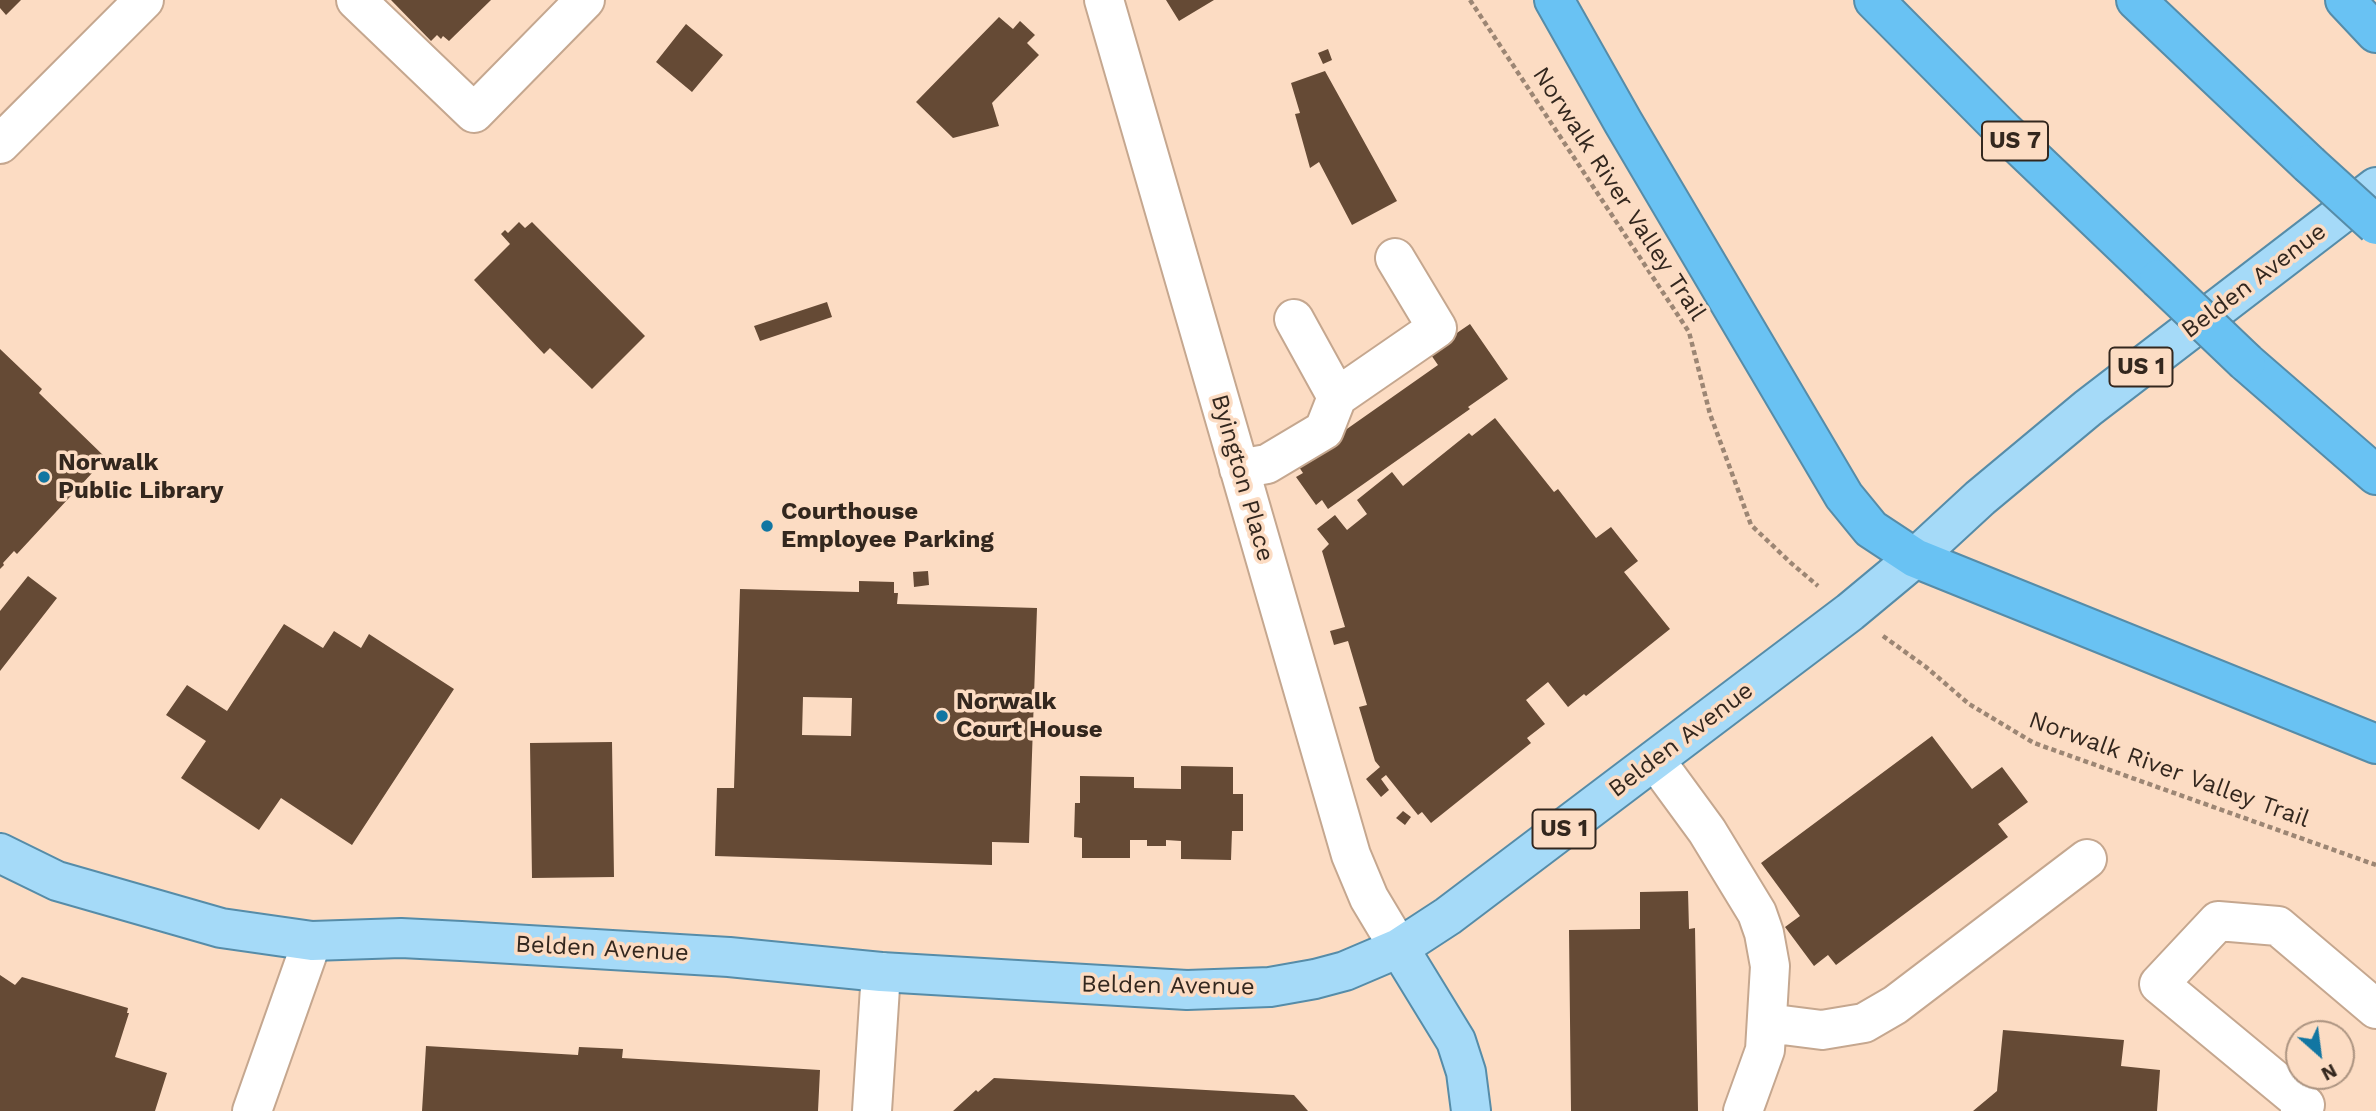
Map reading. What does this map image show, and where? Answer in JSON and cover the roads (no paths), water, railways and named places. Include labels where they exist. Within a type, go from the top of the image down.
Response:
[{"type":"highway","points":[[1554,0],[1844,496],[1871,529],[1885,541],[1915,558],[2376,744]]},
{"type":"highway","name":"US 7","points":[[1874,0],[2014,140],[2246,362],[2376,475]]},
{"type":"highway","points":[[2136,0],[2376,225]]},
{"type":"highway","points":[[2345,0],[2376,33]]},
{"type":"main road","name":"Belden Avenue","points":[[0,853],[57,881],[221,928],[312,941],[401,938],[475,942],[729,957],[881,972],[1140,989],[1227,990],[1270,987],[1315,979],[1375,960],[1399,948],[1448,916],[1850,612],[2078,415],[2376,187]]},
{"type":"main road","points":[[1399,948],[1456,1041],[1466,1072],[1471,1111]]},
{"type":"street","points":[[0,144],[144,0]]},
{"type":"street","points":[[356,0],[474,113],[584,0]]},
{"type":"street","name":"Byington Place","points":[[1104,0],[1350,855],[1369,898],[1399,948]]},
{"type":"street","points":[[1239,469],[1267,464],[1324,430],[1337,397],[1437,328],[1395,258]]},
{"type":"street","points":[[1294,319],[1337,397]]},
{"type":"street","points":[[1655,760],[1707,831],[1757,913],[1770,966],[1767,1023],[1765,1050],[1743,1111]]},
{"type":"street","points":[[1767,1023],[1822,1030],[1864,1023],[1895,1004],[2087,859]]},
{"type":"street","points":[[2300,1111],[2305,1105],[2159,984],[2218,921],[2278,926],[2376,1009]]},
{"type":"street","points":[[251,1111],[312,941]]},
{"type":"street","points":[[872,1111],[881,972]]},
{"type":"place","name":"Norwalk Public Library","points":[[44,477]]},
{"type":"place","name":"Courthouse Employee Parking","points":[[767,526]]},
{"type":"place","name":"Norwalk Court House","points":[[942,716]]}]
